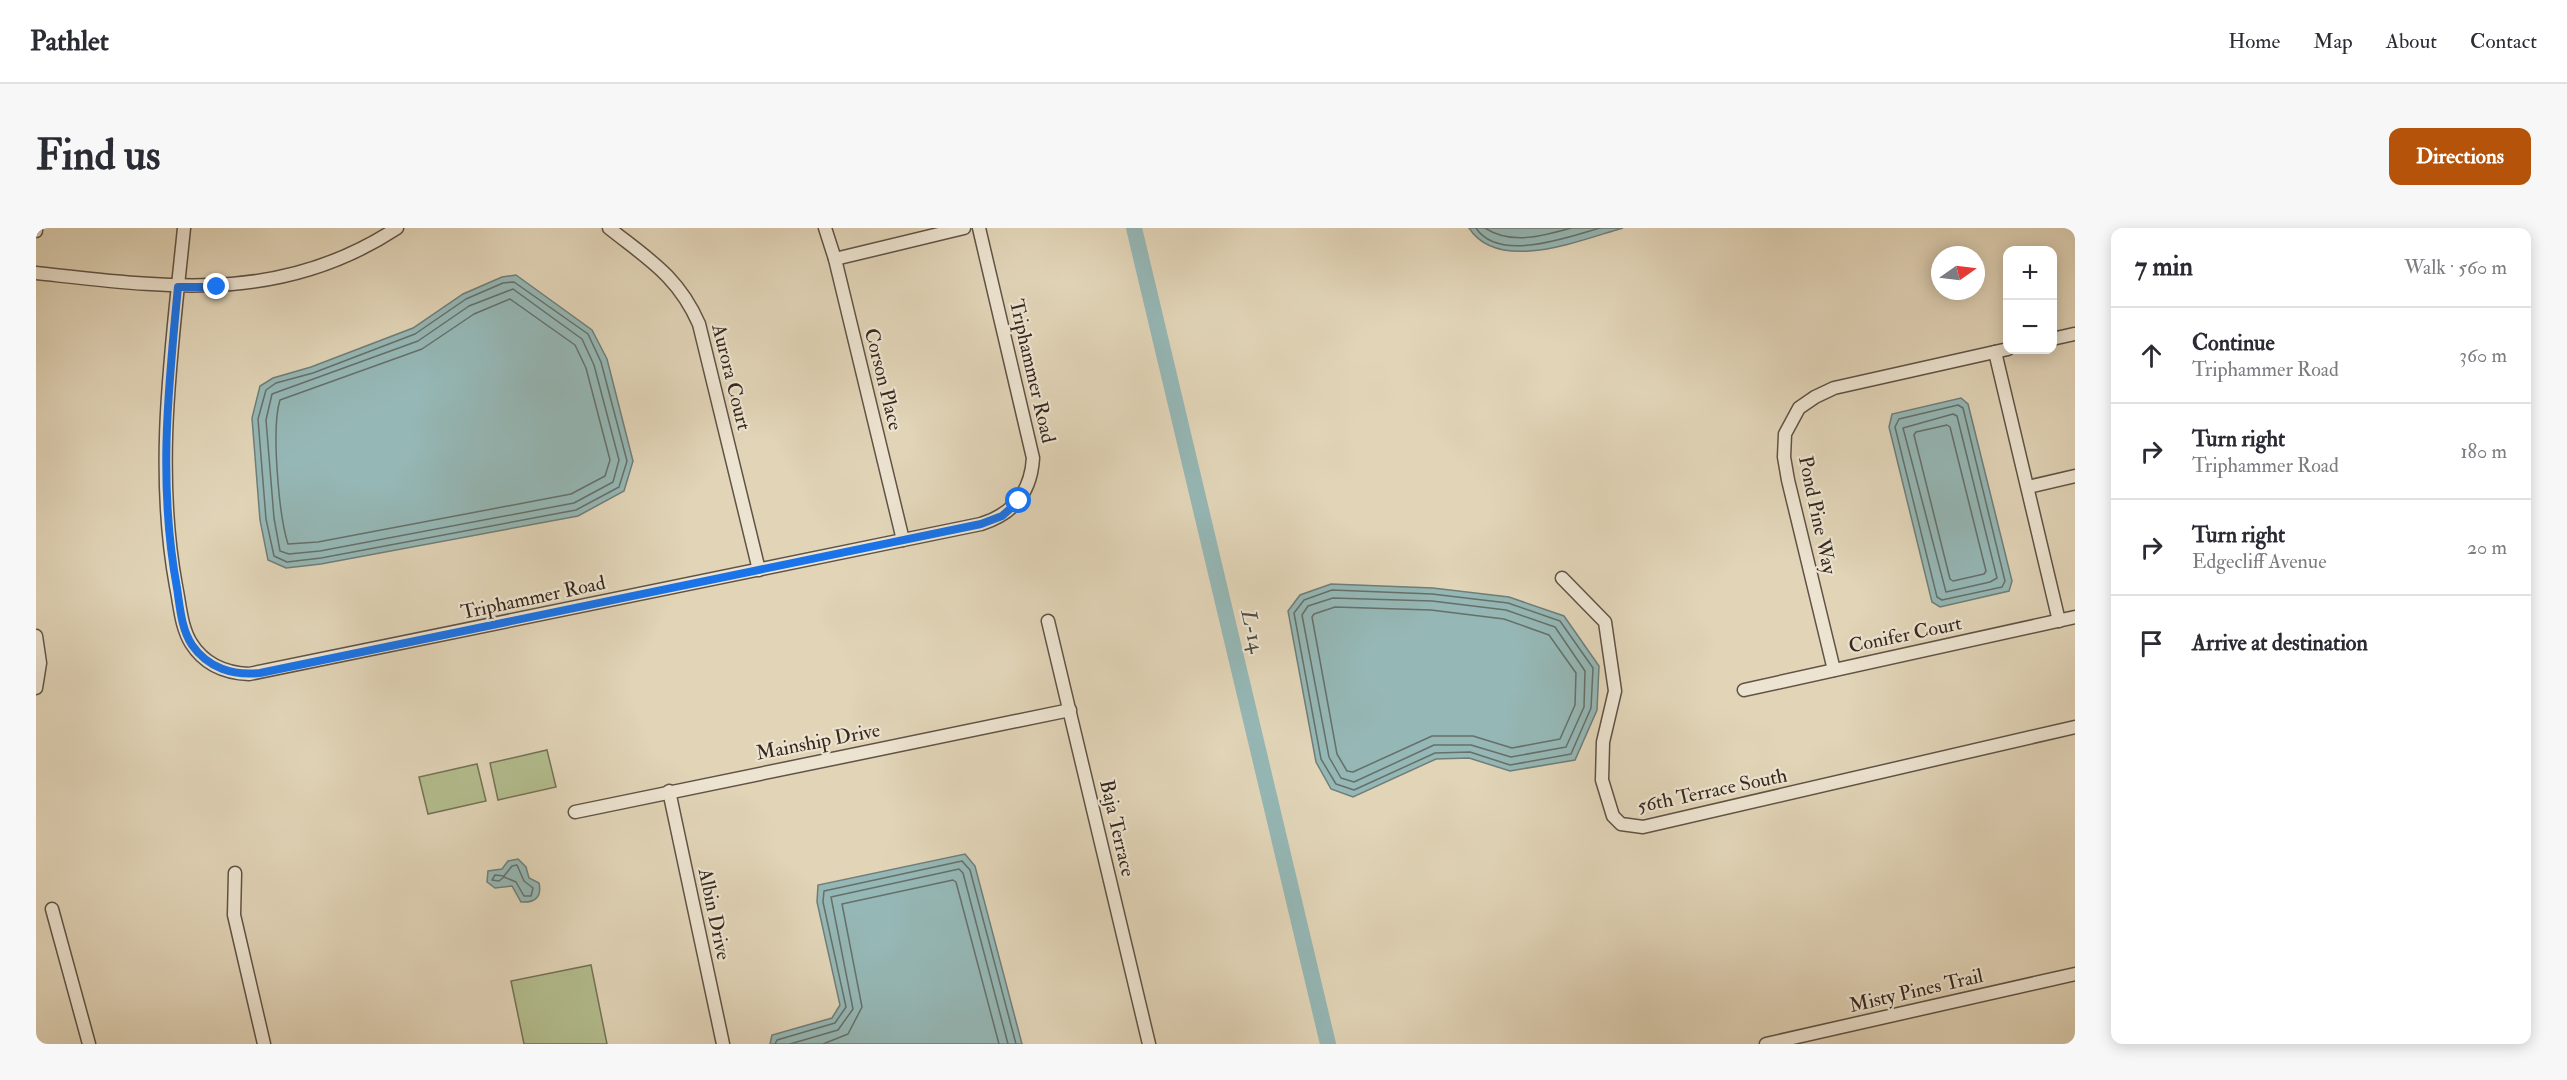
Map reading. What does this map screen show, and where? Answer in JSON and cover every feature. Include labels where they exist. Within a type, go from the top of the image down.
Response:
[{"type":"street","name":"Triphammer Road","points":[[184,228],[166,409],[166,509],[171,558],[186,633],[198,652],[216,666],[237,674],[260,673],[992,521],[1011,509],[1029,481],[1032,447],[979,228]]},
{"type":"street","points":[[36,273],[178,287],[217,287],[285,276],[350,254],[398,228]]},
{"type":"street","name":"Aurora Court","points":[[609,228],[668,274],[684,294],[699,324],[759,570]]},
{"type":"street","name":"Corson Place","points":[[825,228],[835,259],[903,540]]},
{"type":"street","points":[[835,259],[964,228]]},
{"type":"street","points":[[2057,338],[2074,334]]},
{"type":"street","name":"Pond Pine Way","points":[[1834,670],[1788,480],[1784,457],[1785,434],[1799,408],[1834,388],[2003,350]]},
{"type":"street","points":[[1995,352],[2059,621]]},
{"type":"street","points":[[2028,487],[2075,476]]},
{"type":"street","name":"56th Terrace South","points":[[1562,578],[1605,622],[1614,692],[1603,742],[1602,780],[1613,816],[1620,824],[1643,827],[2075,727]]},
{"type":"street","name":"Conifer Court","points":[[1744,690],[2075,617]]},
{"type":"street","name":"Baja Terrace","points":[[1048,621],[1149,1044]]},
{"type":"street","points":[[36,636],[40,663],[36,688]]},
{"type":"street","name":"Mainship Drive","points":[[574,812],[1070,710]]},
{"type":"street","name":"Albin Drive","points":[[669,791],[723,1044]]},
{"type":"street","points":[[235,873],[234,915],[264,1044]]},
{"type":"street","points":[[52,909],[88,1044]]},
{"type":"street","name":"Misty Pines Trail","points":[[1766,1044],[2075,975]]},
{"type":"green space","points":[[547,750],[556,787],[498,800],[490,763]]},
{"type":"green space","points":[[477,764],[486,801],[428,814],[419,777]]},
{"type":"green space","points":[[591,965],[607,1044],[524,1044],[511,981]]},
{"type":"water","points":[[1469,228],[1623,228],[1541,250],[1520,251],[1500,249],[1482,242]]},
{"type":"water","points":[[516,275],[592,330],[607,359],[633,461],[624,491],[578,516],[321,564],[286,568],[268,560],[260,520],[252,418],[260,386],[273,378],[311,367],[413,328],[463,294],[502,277]]},
{"type":"water","points":[[1961,398],[1968,404],[2012,581],[2009,591],[1940,607],[1932,602],[1889,427],[1892,414]]},
{"type":"water","points":[[1331,584],[1433,588],[1509,597],[1564,616],[1599,666],[1597,710],[1575,760],[1510,771],[1469,758],[1436,759],[1353,797],[1331,789],[1316,762],[1288,611],[1300,595]]},
{"type":"water","points":[[965,854],[975,866],[1022,1044],[770,1044],[772,1035],[832,1018],[840,1005],[817,902],[818,885]]},
{"type":"water","points":[[518,859],[526,867],[529,878],[539,883],[539,892],[534,900],[521,902],[512,886],[495,888],[487,882],[488,871],[502,869],[508,861]]},
{"type":"waterway","name":"L-14","points":[[1134,228],[1328,1044]]},
{"type":"route","points":[[217,287],[178,287],[166,409],[164,459],[166,509],[171,558],[186,633],[191,643],[206,660],[237,674],[260,673],[981,524],[1002,516],[1019,501]]}]
